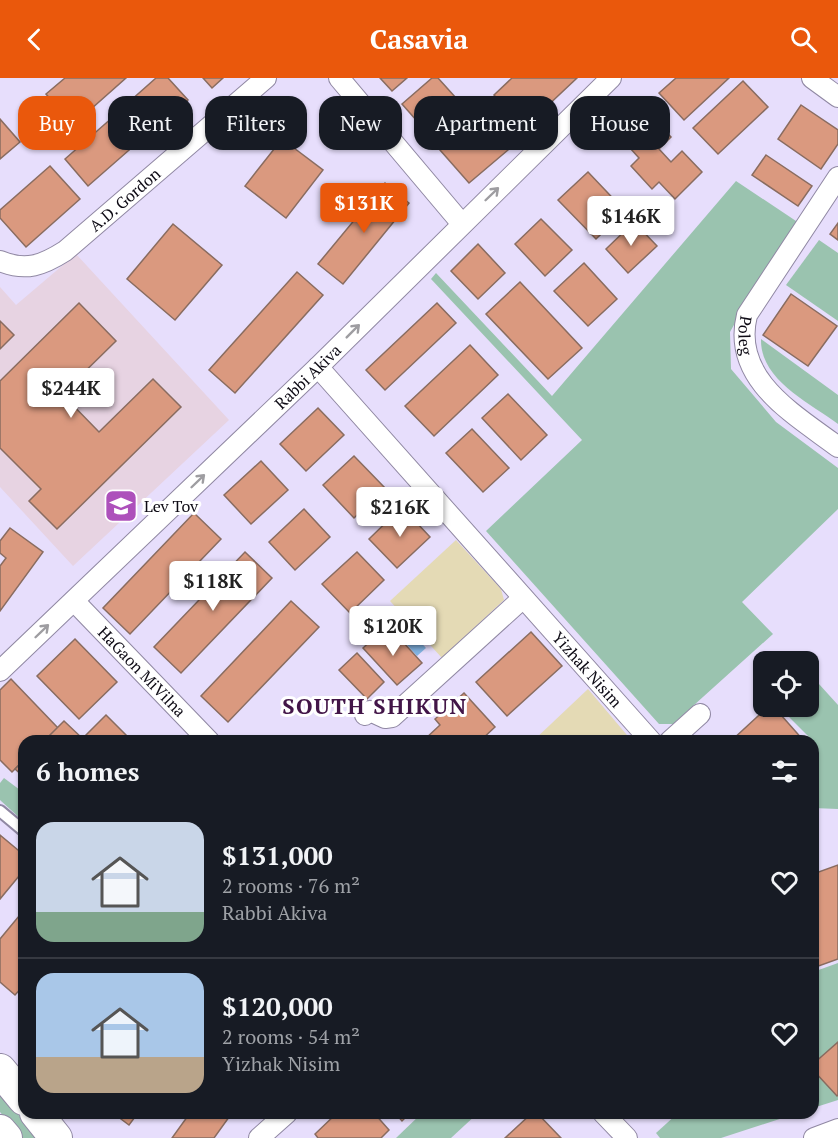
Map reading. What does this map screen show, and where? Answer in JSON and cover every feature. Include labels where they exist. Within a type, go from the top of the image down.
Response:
[{"type":"main road","points":[[0,1070],[18,1092]]},
{"type":"main road","points":[[41,1119],[56,1138]]},
{"type":"main road","points":[[0,1131],[6,1138]]},
{"type":"street","name":"A.D. Gordon","points":[[0,261],[23,267],[43,265],[65,251],[266,78]]},
{"type":"street","points":[[339,78],[462,224]]},
{"type":"street","name":"Rabbi Akiva","points":[[0,671],[318,367],[611,78]]},
{"type":"street","points":[[812,78],[838,97]]},
{"type":"street","name":"Poleg","points":[[838,177],[747,315],[742,333],[746,354],[764,385],[777,401],[838,447]]},
{"type":"street","name":"Yizhak Nisim","points":[[318,367],[646,735]]},
{"type":"street","points":[[365,715],[369,711],[385,718],[392,717],[523,598]]},
{"type":"street","name":"HaGaon MiVilna","points":[[74,601],[203,735]]},
{"type":"street","points":[[677,735],[700,714]]},
{"type":"street","points":[[260,1138],[281,1119]]},
{"type":"street","points":[[609,1119],[627,1138]]},
{"type":"street","points":[[814,1138],[838,1129]]},
{"type":"lane","points":[[0,811],[18,826]]},
{"type":"shaded area","points":[[76,254],[229,420],[73,566],[0,487],[0,287],[16,305]]},
{"type":"green space","points":[[736,181],[799,223],[753,291],[730,332],[731,369],[776,422],[838,468],[838,509],[742,602],[773,634],[673,724],[659,724],[486,531],[582,440],[431,279],[436,273],[552,396]]},
{"type":"green space","points":[[819,240],[838,253],[838,321],[786,285]]},
{"type":"green space","points":[[761,339],[838,395],[838,424],[788,389],[777,378],[763,354]]},
{"type":"green space","points":[[819,684],[838,705],[838,809],[819,808],[819,735],[807,735],[789,717],[819,717]]},
{"type":"green space","points":[[4,778],[18,788],[18,816],[0,800],[0,783]]},
{"type":"green space","points":[[838,963],[838,1100],[819,1106],[819,970]]},
{"type":"green space","points":[[0,1093],[18,1114],[18,1119],[22,1119],[38,1138],[21,1138],[0,1112]]},
{"type":"green space","points":[[416,1119],[472,1119],[451,1138],[396,1138]]},
{"type":"green space","points":[[671,1119],[780,1119],[721,1138],[660,1138],[656,1133]]},
{"type":"sand","points":[[456,540],[501,589],[504,600],[442,658],[390,601]]},
{"type":"sand","points":[[588,689],[627,735],[539,735]]},
{"type":"water","points":[[396,615],[426,648],[417,656],[387,623]]},
{"type":"building","points":[[65,78],[126,78],[96,105],[96,96],[48,96],[46,94]]},
{"type":"building","points":[[156,78],[168,78],[184,96],[136,96]]},
{"type":"building","points":[[203,78],[223,78],[212,88]]},
{"type":"building","points":[[380,78],[407,78],[392,91]]},
{"type":"building","points":[[432,78],[438,78],[454,96],[414,96],[414,118],[402,104]]},
{"type":"building","points":[[512,78],[577,78],[558,96],[494,95]]},
{"type":"building","points":[[676,78],[729,78],[684,120],[670,105],[670,96],[662,96],[659,93]]},
{"type":"building","points":[[743,81],[768,107],[718,154],[693,128]]},
{"type":"building","points":[[801,105],[838,130],[838,144],[821,169],[778,139]]},
{"type":"building","points":[[0,119],[18,140],[18,144],[0,159]]},
{"type":"building","points":[[108,121],[108,150],[129,150],[88,186],[65,159],[75,150],[96,150],[96,132]]},
{"type":"building","points":[[273,150],[297,150],[323,170],[286,218],[245,186]]},
{"type":"building","points":[[440,150],[508,150],[469,183]]},
{"type":"building","points":[[632,150],[660,150],[671,162],[682,151],[702,172],[675,199],[659,182],[652,189],[631,166],[639,158]]},
{"type":"building","points":[[766,155],[812,186],[798,206],[752,175]]},
{"type":"building","points":[[50,166],[80,199],[26,247],[0,218],[0,210]]},
{"type":"building","points":[[588,172],[625,211],[596,239],[558,200]]},
{"type":"building","points":[[385,183],[409,203],[343,284],[318,264]]},
{"type":"building","points":[[541,219],[572,250],[545,276],[515,244]]},
{"type":"building","points":[[634,222],[657,246],[628,273],[606,249]]},
{"type":"building","points":[[838,223],[838,240],[830,234]]},
{"type":"building","points":[[173,224],[222,265],[175,320],[127,279]]},
{"type":"building","points":[[478,244],[505,273],[478,299],[451,271]]},
{"type":"building","points":[[584,263],[617,299],[588,326],[554,291]]},
{"type":"building","points":[[297,272],[323,295],[235,393],[209,370]]},
{"type":"building","points":[[520,282],[582,348],[548,379],[486,314]]},
{"type":"building","points":[[791,294],[837,326],[808,366],[763,335]]},
{"type":"building","points":[[79,303],[116,341],[62,394],[99,432],[153,379],[181,407],[57,529],[29,501],[41,489],[0,448],[0,381]]},
{"type":"building","points":[[437,303],[456,323],[385,390],[366,370]]},
{"type":"building","points":[[0,321],[14,335],[0,349]]},
{"type":"building","points":[[470,345],[498,375],[434,436],[405,406]]},
{"type":"building","points":[[508,394],[547,435],[521,460],[482,418]]},
{"type":"building","points":[[318,408],[344,435],[306,471],[280,444]]},
{"type":"building","points":[[472,429],[509,468],[483,492],[446,453]]},
{"type":"building","points":[[354,456],[385,488],[354,518],[323,485]]},
{"type":"building","points":[[261,461],[288,490],[251,524],[224,495]]},
{"type":"building","points":[[402,507],[430,537],[397,568],[369,539]]},
{"type":"building","points":[[304,509],[330,537],[295,570],[269,542]]},
{"type":"building","points":[[194,513],[221,539],[130,634],[103,608]]},
{"type":"building","points":[[10,528],[43,552],[0,611],[0,566],[6,558],[0,553],[0,541]]},
{"type":"building","points":[[245,552],[272,578],[181,673],[154,647]]},
{"type":"building","points":[[357,552],[384,580],[350,613],[322,584]]},
{"type":"building","points":[[291,601],[319,627],[228,722],[201,696]]},
{"type":"building","points":[[393,631],[422,663],[397,685],[363,648],[377,635],[383,641]]},
{"type":"building","points":[[531,632],[562,666],[507,716],[476,682]]},
{"type":"building","points":[[75,639],[117,682],[79,719],[37,676]]},
{"type":"building","points":[[357,653],[384,682],[367,699],[339,670]]},
{"type":"building","points":[[11,679],[58,728],[50,735],[18,735],[18,766],[12,772],[0,760],[0,690]]},
{"type":"building","points":[[464,693],[495,727],[486,735],[429,735],[440,725],[435,719]]},
{"type":"building","points":[[106,715],[126,735],[86,735]]},
{"type":"building","points":[[757,717],[783,717],[799,735],[738,735]]},
{"type":"building","points":[[64,721],[79,735],[50,735]]},
{"type":"building","points":[[0,835],[18,850],[18,877],[0,899]]},
{"type":"building","points":[[838,865],[838,959],[819,966],[819,872]]},
{"type":"building","points":[[18,917],[18,992],[15,995],[0,982],[0,939]]},
{"type":"building","points":[[838,1042],[837,1096],[819,1076],[819,1059]]},
{"type":"building","points":[[121,1119],[134,1119],[129,1125]]},
{"type":"building","points":[[186,1119],[228,1119],[214,1138],[172,1138]]},
{"type":"building","points":[[331,1119],[379,1119],[389,1130],[381,1138],[318,1138],[315,1134]]},
{"type":"building","points":[[526,1119],[543,1119],[561,1138],[505,1138]]},
{"type":"place","name":"Lev Tov","points":[[121,506]]},
{"type":"district","name":"SOUTH SHIKUN","points":[[375,706]]}]
